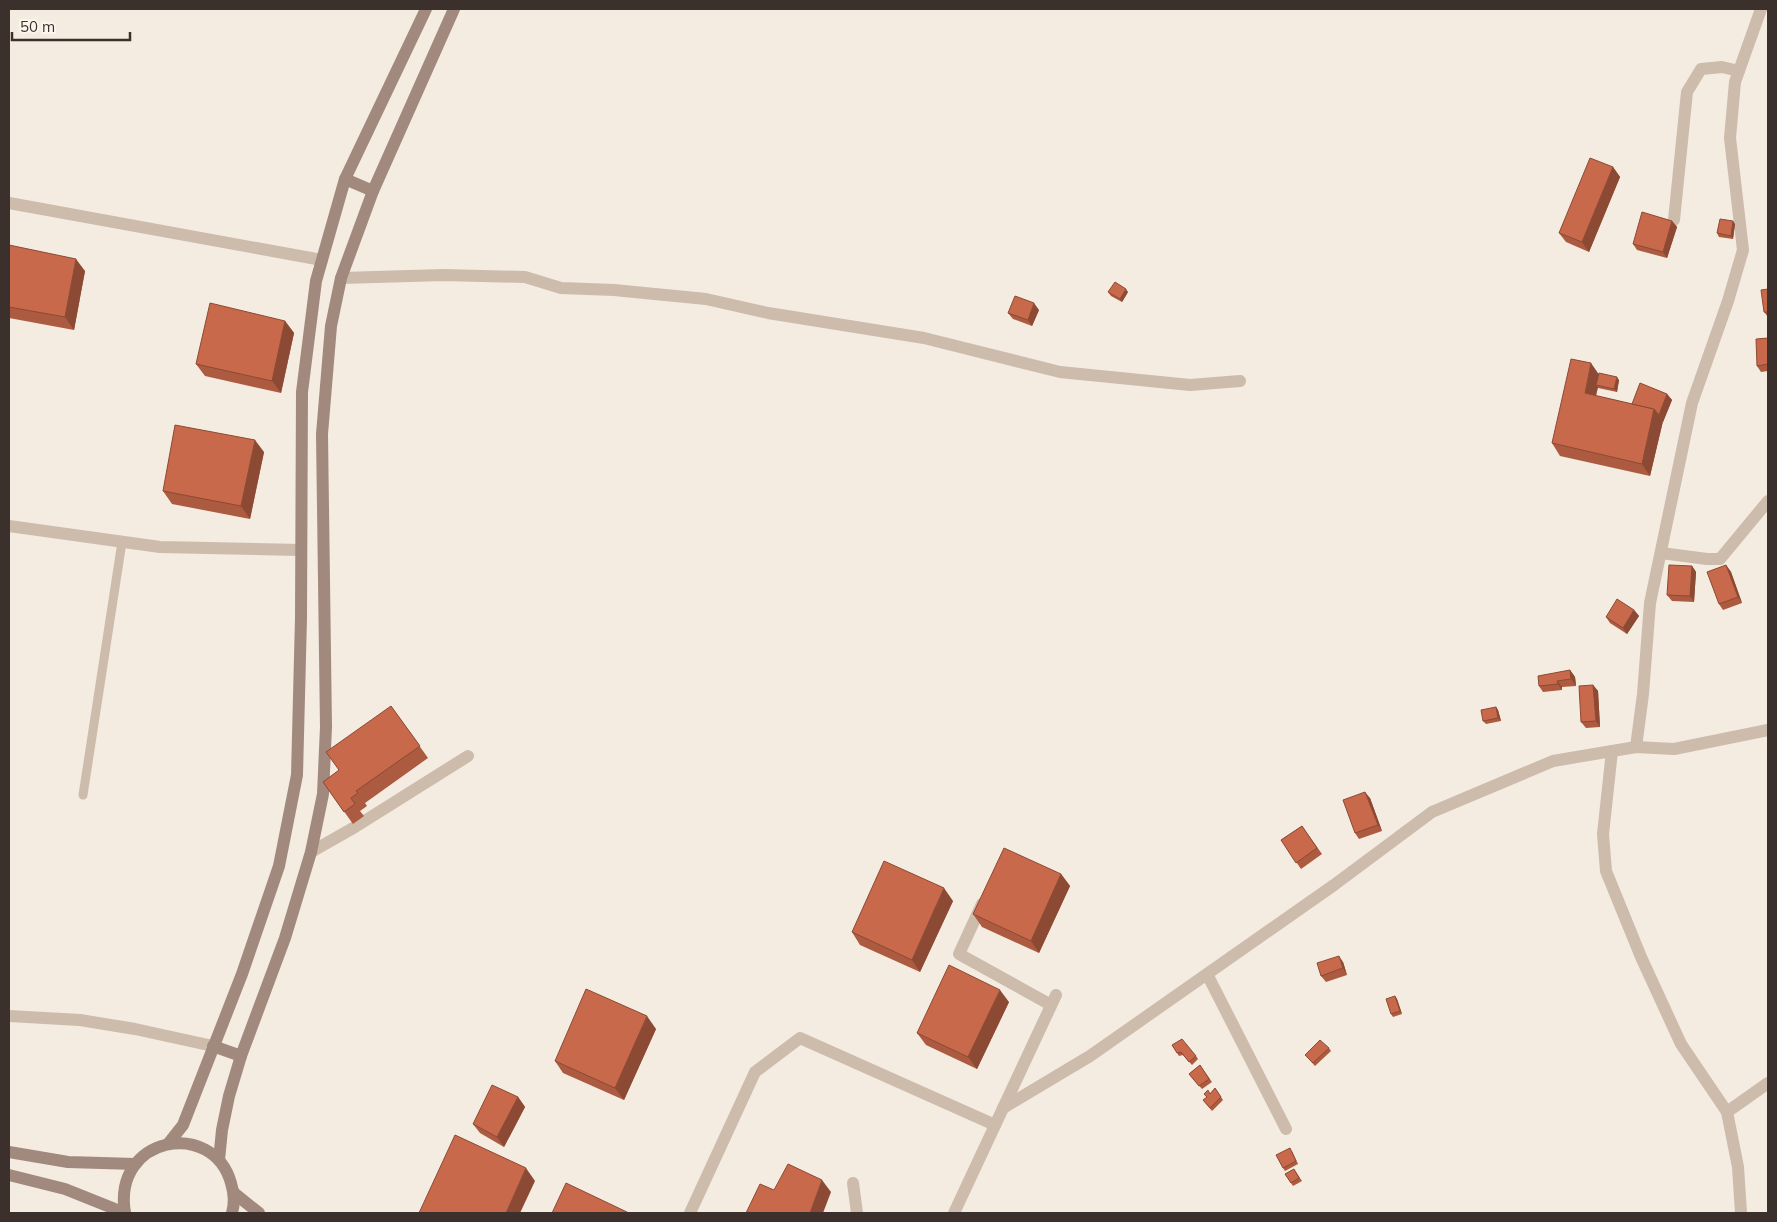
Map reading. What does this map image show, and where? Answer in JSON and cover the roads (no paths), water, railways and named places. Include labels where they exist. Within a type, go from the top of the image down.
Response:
[{"type":"main road","points":[[168,1144],[183,1125],[242,974],[279,866],[297,776],[302,392],[316,281],[345,179],[426,9]]},
{"type":"main road","points":[[219,1160],[222,1130],[229,1096],[241,1056],[285,938],[311,852],[323,794],[326,727],[322,434],[331,326],[341,278],[373,192],[454,9]]},
{"type":"main road","points":[[345,179],[373,192]]},
{"type":"main road","points":[[213,1046],[241,1056]]},
{"type":"main road","points":[[9,1174],[65,1189],[125,1213],[123,1194],[127,1177],[135,1164],[151,1150],[168,1144],[187,1143],[204,1149],[219,1160],[229,1175],[234,1193],[232,1213]]},
{"type":"main road","points":[[9,1152],[68,1162],[135,1164]]},
{"type":"main road","points":[[234,1193],[259,1213]]},
{"type":"street","points":[[1636,747],[1643,694],[1650,603],[1692,403],[1728,301],[1743,250],[1730,138],[1735,82],[1761,9]]},
{"type":"street","points":[[1674,220],[1687,92],[1701,69],[1722,67],[1739,71]]},
{"type":"street","points":[[9,203],[322,260]]},
{"type":"street","points":[[341,278],[444,275],[525,277],[561,288],[614,290],[706,299],[768,313],[924,338],[1060,372],[1190,385],[1240,381]]},
{"type":"street","points":[[1661,553],[1720,559],[1768,500]]},
{"type":"street","points":[[9,526],[160,547],[301,550]]},
{"type":"street","points":[[1003,1108],[1090,1056],[1334,885],[1432,812],[1554,761],[1636,747],[1674,749],[1768,730]]},
{"type":"street","points":[[1612,751],[1604,834],[1606,871],[1641,957],[1681,1044],[1727,1112],[1738,1167],[1740,1213]]},
{"type":"street","points":[[311,852],[355,827],[468,756]]},
{"type":"street","points":[[954,1213],[1053,1000],[960,954],[987,894]]},
{"type":"street","points":[[1207,974],[1286,1129]]},
{"type":"street","points":[[9,1016],[80,1020],[135,1029],[213,1046]]},
{"type":"street","points":[[690,1213],[754,1072],[800,1038],[995,1125]]},
{"type":"street","points":[[1727,1112],[1768,1083]]},
{"type":"street","points":[[853,1183],[857,1213]]},
{"type":"lane","points":[[83,795],[122,542]]}]
